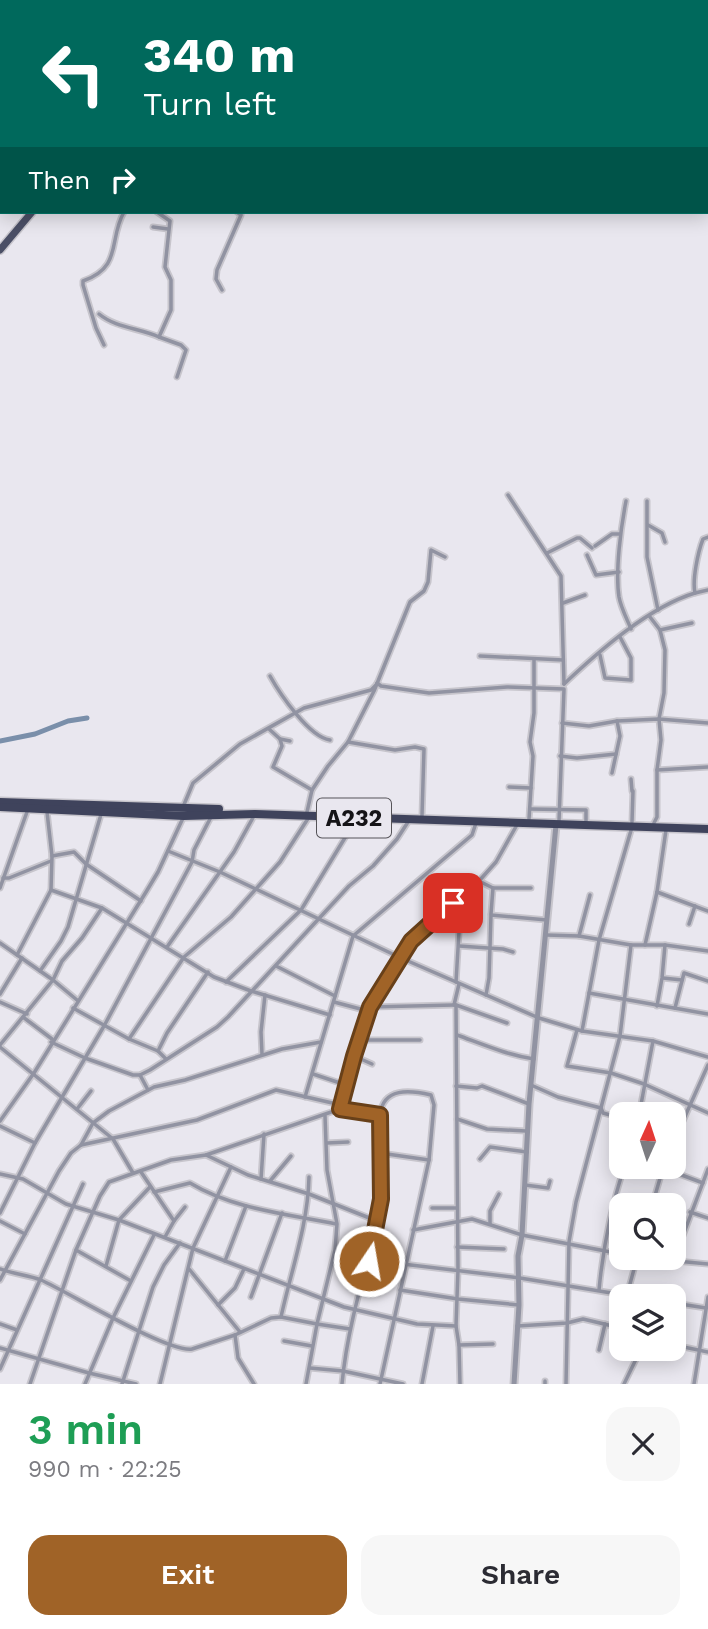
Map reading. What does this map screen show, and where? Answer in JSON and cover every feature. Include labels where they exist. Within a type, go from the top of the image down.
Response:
[{"type":"highway","name":"A232","points":[[0,802],[213,814],[422,816],[476,822],[654,823],[708,827]]},
{"type":"highway","name":"A232","points":[[0,807],[102,811],[122,809]]},
{"type":"highway","name":"A232","points":[[184,812],[296,814]]},
{"type":"highway","name":"A232","points":[[308,814],[410,820],[529,819],[557,823],[586,821],[708,827]]},
{"type":"main road","points":[[0,250],[25,215]]},
{"type":"street","points":[[104,345],[96,328],[83,281],[102,271],[112,261],[117,230],[123,214]]},
{"type":"street","points":[[159,337],[171,310],[171,280],[165,267],[170,221],[160,214]]},
{"type":"street","points":[[222,290],[216,279],[217,270],[240,214]]},
{"type":"street","points":[[153,227],[169,229]]},
{"type":"street","points":[[99,314],[107,321],[139,329],[186,349],[177,377]]},
{"type":"street","points":[[508,495],[561,576],[564,660],[559,810],[529,1104],[522,1235],[517,1256],[520,1278],[514,1384]]},
{"type":"street","points":[[626,500],[621,534],[620,598],[631,629]]},
{"type":"street","points":[[647,501],[648,565],[658,611]]},
{"type":"street","points":[[648,525],[662,533],[665,542]]},
{"type":"street","points":[[547,553],[577,538],[593,547],[612,534],[621,534]]},
{"type":"street","points":[[695,593],[694,580],[701,545],[703,539],[708,537]]},
{"type":"street","points":[[129,1040],[184,957],[230,917],[280,862],[308,814],[312,790],[348,741],[377,683],[410,602],[424,592],[428,582],[431,550],[445,557]]},
{"type":"street","points":[[587,555],[596,575],[619,572]]},
{"type":"street","points":[[564,684],[620,637],[677,598],[708,590]]},
{"type":"street","points":[[563,604],[585,596]]},
{"type":"street","points":[[649,617],[660,630],[665,650],[664,693],[659,719],[661,740],[657,770],[657,817],[654,823]]},
{"type":"street","points":[[660,630],[692,623]]},
{"type":"street","points":[[599,654],[606,678],[631,680],[631,659],[620,637]]},
{"type":"street","points":[[480,656],[564,660]]},
{"type":"street","points":[[529,819],[534,659]]},
{"type":"street","points":[[270,676],[280,694],[311,730],[330,740]]},
{"type":"street","points":[[377,683],[381,686],[429,693],[507,687],[564,690]]},
{"type":"street","points":[[35,1143],[0,1124],[141,901],[168,851],[193,783],[240,744],[297,713],[325,701],[372,690]]},
{"type":"street","points":[[562,723],[589,726],[617,721],[659,719],[708,723]]},
{"type":"street","points":[[612,773],[620,736],[617,721]]},
{"type":"street","points":[[269,729],[281,739],[290,741]]},
{"type":"street","points":[[281,739],[282,746],[273,767],[312,790]]},
{"type":"street","points":[[348,741],[395,750],[415,747],[424,749],[422,816]]},
{"type":"street","points":[[560,756],[577,758],[616,754]]},
{"type":"street","points":[[657,770],[708,767]]},
{"type":"street","points":[[631,779],[632,824],[599,940],[580,1031],[567,1066],[611,1073],[645,1084],[708,1113]]},
{"type":"street","points":[[509,787],[531,788]]},
{"type":"street","points":[[0,888],[28,809]]},
{"type":"street","points":[[530,809],[586,810],[586,821]]},
{"type":"street","points":[[0,994],[51,890],[52,858],[46,810]]},
{"type":"street","points":[[40,971],[61,942],[77,900],[102,811]]},
{"type":"street","points":[[0,1213],[35,1143],[104,1026],[192,862],[194,850],[213,814]]},
{"type":"street","points":[[167,947],[220,872],[255,814]]},
{"type":"street","points":[[226,982],[301,910],[357,818]]},
{"type":"street","points":[[140,1075],[217,1027],[349,886],[373,866],[410,820]]},
{"type":"street","points":[[305,1097],[353,936],[472,835],[476,822]]},
{"type":"street","points":[[30,1384],[76,1250],[109,1182],[171,1160],[206,1155],[324,1116],[340,1107],[369,1009],[411,941],[479,881],[496,862],[518,823]]},
{"type":"street","points":[[645,945],[657,892],[666,827]]},
{"type":"street","points":[[168,851],[220,872],[401,958],[539,1018],[580,1031],[653,1041],[708,1058]]},
{"type":"street","points":[[3,878],[74,852],[86,864],[141,901]]},
{"type":"street","points":[[0,872],[6,870]]},
{"type":"street","points":[[479,881],[493,888],[531,888]]},
{"type":"street","points":[[486,995],[493,888]]},
{"type":"street","points":[[51,890],[102,908],[226,982],[330,1015]]},
{"type":"street","points":[[657,892],[708,911]]},
{"type":"street","points":[[579,936],[590,895]]},
{"type":"street","points":[[689,925],[695,906]]},
{"type":"street","points":[[102,908],[82,938],[62,961],[53,979],[0,1046],[113,1139],[133,1173]]},
{"type":"street","points":[[443,912],[459,932],[455,1005],[458,1222],[456,1326],[460,1384]]},
{"type":"street","points":[[491,915],[547,920]]},
{"type":"street","points":[[546,935],[579,936],[631,946],[664,945],[708,951]]},
{"type":"street","points":[[0,943],[53,979],[77,1000]]},
{"type":"street","points":[[657,1006],[664,945]]},
{"type":"street","points":[[459,946],[488,947],[513,952]]},
{"type":"street","points":[[566,1384],[569,1242],[576,1202],[620,1036],[631,946]]},
{"type":"street","points":[[276,966],[334,999],[369,1009],[455,1005],[507,1023]]},
{"type":"street","points":[[158,1051],[208,972]]},
{"type":"street","points":[[675,1008],[684,973],[708,981]]},
{"type":"street","points":[[662,978],[682,980]]},
{"type":"street","points":[[589,993],[708,1014]]},
{"type":"street","points":[[262,1054],[261,1032],[265,995]]},
{"type":"street","points":[[0,1002],[25,1015],[52,1041],[85,1058],[140,1075],[148,1090]]},
{"type":"street","points":[[73,1008],[129,1040],[158,1051],[166,1059]]},
{"type":"street","points":[[457,1035],[511,1055],[534,1059]]},
{"type":"street","points":[[359,1040],[420,1040]]},
{"type":"street","points":[[642,1102],[653,1041]]},
{"type":"street","points":[[0,1280],[2,1270],[71,1153],[81,1144],[93,1123],[109,1111],[148,1090],[262,1054],[321,1042]]},
{"type":"street","points":[[354,1056],[372,1064]]},
{"type":"street","points":[[686,1113],[708,1065]]},
{"type":"street","points":[[313,1074],[346,1085]]},
{"type":"street","points":[[531,1085],[558,1097],[601,1108],[603,1113],[609,1115]]},
{"type":"street","points":[[456,1086],[482,1086],[529,1104]]},
{"type":"street","points":[[81,1144],[197,1120],[276,1090],[380,1115]]},
{"type":"street","points":[[342,1384],[350,1329],[378,1222],[381,1199],[380,1115],[383,1102],[397,1091],[404,1090],[431,1095],[433,1105],[429,1160],[380,1381]]},
{"type":"street","points":[[77,1109],[91,1091]]},
{"type":"street","points":[[306,1384],[312,1346],[335,1250],[337,1224],[327,1170],[324,1116]]},
{"type":"street","points":[[457,1119],[487,1129],[528,1131]]},
{"type":"street","points":[[261,1179],[264,1134]]},
{"type":"street","points":[[327,1143],[348,1142]]},
{"type":"street","points":[[480,1159],[491,1147],[527,1152]]},
{"type":"street","points":[[380,1153],[429,1160]]},
{"type":"street","points":[[206,1155],[261,1179],[309,1194],[378,1222]]},
{"type":"street","points":[[270,1181],[291,1156]]},
{"type":"street","points":[[160,1384],[193,1248],[231,1167]]},
{"type":"street","points":[[686,1224],[708,1169]]},
{"type":"street","points":[[141,1172],[174,1221]]},
{"type":"street","points":[[0,1174],[39,1187],[73,1205],[166,1237],[355,1310],[433,1326],[456,1326]]},
{"type":"street","points":[[686,1176],[703,1183]]},
{"type":"street","points":[[281,1317],[299,1247],[310,1177]]},
{"type":"street","points":[[599,1290],[603,1250],[620,1180]]},
{"type":"street","points":[[525,1185],[548,1188],[550,1181]]},
{"type":"street","points":[[154,1192],[190,1183],[216,1197],[246,1206],[337,1224]]},
{"type":"street","points":[[0,1369],[83,1184]]},
{"type":"street","points":[[106,1266],[120,1220],[150,1187]]},
{"type":"street","points":[[489,1224],[490,1211],[499,1194]]},
{"type":"street","points":[[225,1261],[246,1206]]},
{"type":"street","points":[[166,1237],[174,1221],[186,1207]]},
{"type":"street","points":[[432,1208],[457,1208]]},
{"type":"street","points":[[251,1297],[282,1212]]},
{"type":"street","points":[[690,1212],[708,1218]]},
{"type":"street","points":[[412,1230],[472,1219],[503,1231],[609,1251]]},
{"type":"street","points":[[0,1222],[25,1234]]},
{"type":"street","points":[[85,1384],[113,1318],[154,1235]]},
{"type":"street","points":[[122,1383],[159,1273],[180,1243]]},
{"type":"street","points":[[457,1247],[504,1249]]},
{"type":"street","points":[[76,1250],[131,1281]]},
{"type":"street","points":[[369,1261],[458,1270],[609,1292]]},
{"type":"street","points":[[686,1263],[708,1264]]},
{"type":"street","points":[[188,1269],[240,1332]]},
{"type":"street","points":[[218,1305],[235,1288],[244,1269]]},
{"type":"street","points":[[2,1270],[19,1272],[41,1280],[113,1318],[186,1350],[235,1335],[271,1318],[281,1317],[350,1329]]},
{"type":"street","points":[[400,1290],[519,1305]]},
{"type":"street","points":[[694,1384],[708,1297]]},
{"type":"street","points":[[686,1305],[707,1308]]},
{"type":"street","points":[[517,1326],[567,1323],[583,1319],[609,1325]]},
{"type":"street","points":[[0,1324],[17,1329]]},
{"type":"street","points":[[599,1350],[605,1324]]},
{"type":"street","points":[[422,1384],[433,1326]]},
{"type":"street","points":[[235,1335],[239,1358],[254,1384]]},
{"type":"street","points":[[284,1341],[312,1346]]},
{"type":"street","points":[[459,1345],[492,1344]]},
{"type":"street","points":[[0,1348],[122,1383],[136,1384]]},
{"type":"street","points":[[686,1348],[708,1352]]},
{"type":"street","points":[[624,1384],[635,1361]]},
{"type":"street","points":[[310,1368],[343,1371],[403,1384]]},
{"type":"waterway","points":[[0,741],[35,734],[68,721],[87,718]]},
{"type":"route","points":[[369,1261],[381,1199],[380,1115],[340,1109],[370,1007],[411,941],[453,903]]}]
